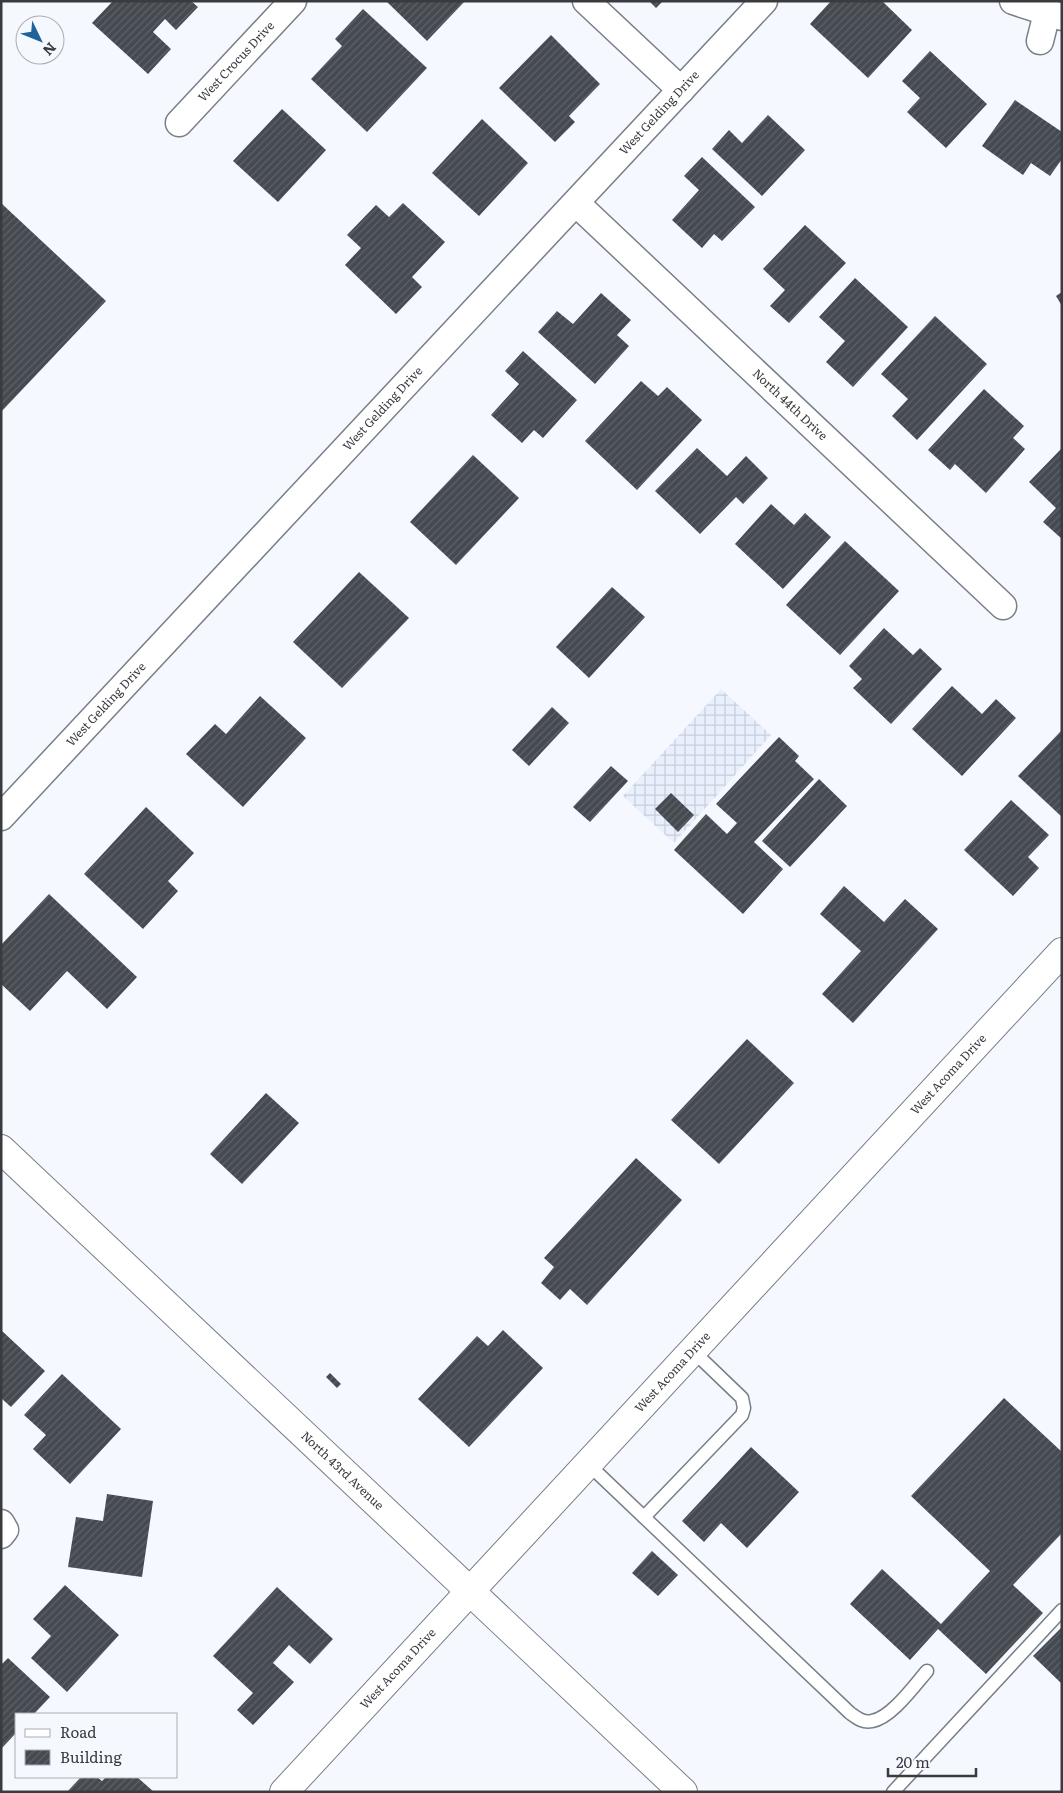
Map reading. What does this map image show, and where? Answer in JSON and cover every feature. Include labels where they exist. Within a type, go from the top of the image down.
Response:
[{"type":"street","name":"West Crocus Drive","points":[[179,123],[293,1]]},
{"type":"street","points":[[586,1],[681,90]]},
{"type":"street","name":"West Gelding Drive","points":[[1,817],[764,1]]},
{"type":"street","points":[[1013,1],[1055,15],[1040,41]]},
{"type":"street","name":"North 44th Drive","points":[[576,203],[1003,606]]},
{"type":"street","name":"West Acoma Drive","points":[[284,1792],[469,1590],[1062,952]]},
{"type":"street","name":"North 43rd Avenue","points":[[1,1149],[683,1792]]},
{"type":"lane","points":[[644,1517],[742,1414],[744,1408],[742,1398],[692,1350]]},
{"type":"lane","points":[[587,1463],[850,1713],[861,1720],[872,1721],[886,1716],[928,1672]]},
{"type":"lane","points":[[893,1792],[1062,1610]]},
{"type":"shaded area","points":[[721,689],[771,735],[674,843],[623,796]]},
{"type":"building","points":[[113,1],[191,1],[198,7],[176,30],[165,19],[153,32],[171,49],[148,74],[92,23]]},
{"type":"building","points":[[386,1],[465,1],[427,41]]},
{"type":"building","points":[[649,1],[663,1],[656,8]]},
{"type":"building","points":[[831,1],[882,1],[912,30],[868,78],[810,24]]},
{"type":"building","points":[[363,9],[427,68],[367,132],[311,79],[342,46],[335,39]]},
{"type":"building","points":[[551,35],[600,84],[569,116],[575,122],[555,142],[499,88]]},
{"type":"building","points":[[930,51],[987,104],[946,148],[907,112],[920,98],[902,81]]},
{"type":"building","points":[[1015,100],[1062,132],[1062,159],[1050,176],[1031,163],[1023,175],[982,146]]},
{"type":"building","points":[[282,109],[326,150],[278,202],[233,161]]},
{"type":"building","points":[[768,115],[805,150],[762,196],[712,149],[729,130],[742,143]]},
{"type":"building","points":[[482,119],[528,163],[479,216],[432,173]]},
{"type":"building","points":[[702,157],[755,207],[722,241],[714,234],[702,248],[672,220],[699,190],[684,176]]},
{"type":"building","points":[[1,203],[106,301],[1,412]]},
{"type":"building","points":[[403,203],[445,242],[412,277],[422,287],[396,314],[345,265],[361,248],[347,235],[376,205],[389,217]]},
{"type":"building","points":[[805,225],[846,263],[789,323],[770,306],[785,290],[763,269]]},
{"type":"building","points":[[855,278],[908,327],[853,387],[826,362],[845,341],[819,317]]},
{"type":"building","points":[[1062,292],[1062,306],[1056,296]]},
{"type":"building","points":[[601,293],[631,320],[617,335],[629,346],[595,384],[538,332],[557,311],[573,324]]},
{"type":"building","points":[[935,316],[987,364],[917,440],[892,416],[908,399],[881,374]]},
{"type":"building","points":[[523,351],[577,400],[543,438],[534,430],[522,443],[491,415],[519,384],[505,371]]},
{"type":"building","points":[[641,381],[658,396],[667,387],[702,420],[637,490],[585,441]]},
{"type":"building","points":[[984,389],[1024,426],[1013,438],[1025,449],[986,493],[955,464],[950,470],[928,450]]},
{"type":"building","points":[[697,448],[727,476],[746,456],[768,478],[743,504],[736,497],[700,534],[655,491]]},
{"type":"building","points":[[1062,448],[1062,539],[1043,522],[1056,508],[1029,482]]},
{"type":"building","points":[[473,455],[519,498],[456,565],[410,522]]},
{"type":"building","points":[[771,504],[794,525],[805,513],[831,537],[783,589],[735,544]]},
{"type":"building","points":[[845,541],[899,591],[840,655],[786,605]]},
{"type":"building","points":[[359,572],[409,618],[342,688],[293,642]]},
{"type":"building","points":[[612,587],[645,617],[589,678],[556,647]]},
{"type":"building","points":[[884,628],[913,655],[920,648],[942,669],[891,724],[853,688],[862,679],[849,666]]},
{"type":"building","points":[[952,686],[982,714],[996,699],[1016,718],[962,776],[912,729]]},
{"type":"building","points":[[260,696],[306,738],[243,807],[186,754],[215,724],[226,734]]},
{"type":"building","points":[[552,707],[569,723],[529,766],[512,750]]},
{"type":"building","points":[[1062,732],[1062,817],[1018,776]]},
{"type":"building","points":[[779,737],[799,756],[795,761],[814,779],[754,842],[783,869],[743,914],[674,850],[706,814],[727,834],[737,823],[716,804]]},
{"type":"building","points":[[611,766],[628,781],[590,822],[573,807]]},
{"type":"building","points":[[819,779],[847,806],[790,867],[762,841]]},
{"type":"building","points":[[671,793],[694,815],[678,832],[655,809]]},
{"type":"building","points":[[1011,800],[1049,835],[1028,857],[1039,868],[1013,896],[964,850]]},
{"type":"building","points":[[146,807],[194,853],[168,881],[178,891],[143,929],[84,874]]},
{"type":"building","points":[[844,886],[884,922],[905,899],[938,929],[853,1023],[822,994],[861,951],[820,914]]},
{"type":"building","points":[[49,894],[137,977],[107,1009],[67,971],[30,1011],[1,984],[1,945]]},
{"type":"building","points":[[747,1039],[794,1083],[719,1164],[671,1120]]},
{"type":"building","points":[[266,1093],[299,1123],[242,1184],[210,1154]]},
{"type":"building","points":[[636,1158],[682,1200],[587,1305],[570,1289],[560,1300],[541,1283],[554,1267],[544,1258]]},
{"type":"building","points":[[1,1330],[45,1371],[11,1407],[1,1398]]},
{"type":"building","points":[[503,1330],[543,1368],[469,1447],[418,1399],[477,1336],[488,1346]]},
{"type":"building","points":[[330,1373],[341,1384],[337,1388],[326,1377]]},
{"type":"building","points":[[62,1374],[121,1429],[70,1484],[33,1449],[46,1435],[24,1415]]},
{"type":"building","points":[[1004,1398],[1062,1452],[1062,1533],[1013,1585],[1043,1613],[986,1674],[938,1629],[910,1660],[850,1604],[882,1569],[941,1624],[990,1571],[911,1496]]},
{"type":"building","points":[[751,1447],[799,1492],[747,1548],[721,1523],[704,1542],[682,1521]]},
{"type":"building","points":[[107,1494],[153,1501],[142,1577],[68,1567],[76,1517],[103,1521]]},
{"type":"building","points":[[652,1551],[678,1575],[658,1596],[632,1573]]},
{"type":"building","points":[[65,1585],[119,1635],[67,1692],[31,1658],[51,1636],[33,1619]]},
{"type":"building","points":[[277,1587],[333,1639],[310,1664],[289,1645],[273,1663],[294,1682],[253,1725],[237,1710],[253,1693],[213,1656]]},
{"type":"building","points":[[1062,1627],[1062,1684],[1033,1656]]},
{"type":"building","points":[[8,1658],[50,1697],[35,1713],[15,1713],[15,1734],[1,1749],[1,1665]]},
{"type":"building","points":[[80,1778],[98,1778],[102,1781],[105,1778],[138,1778],[154,1792],[67,1792]]}]
